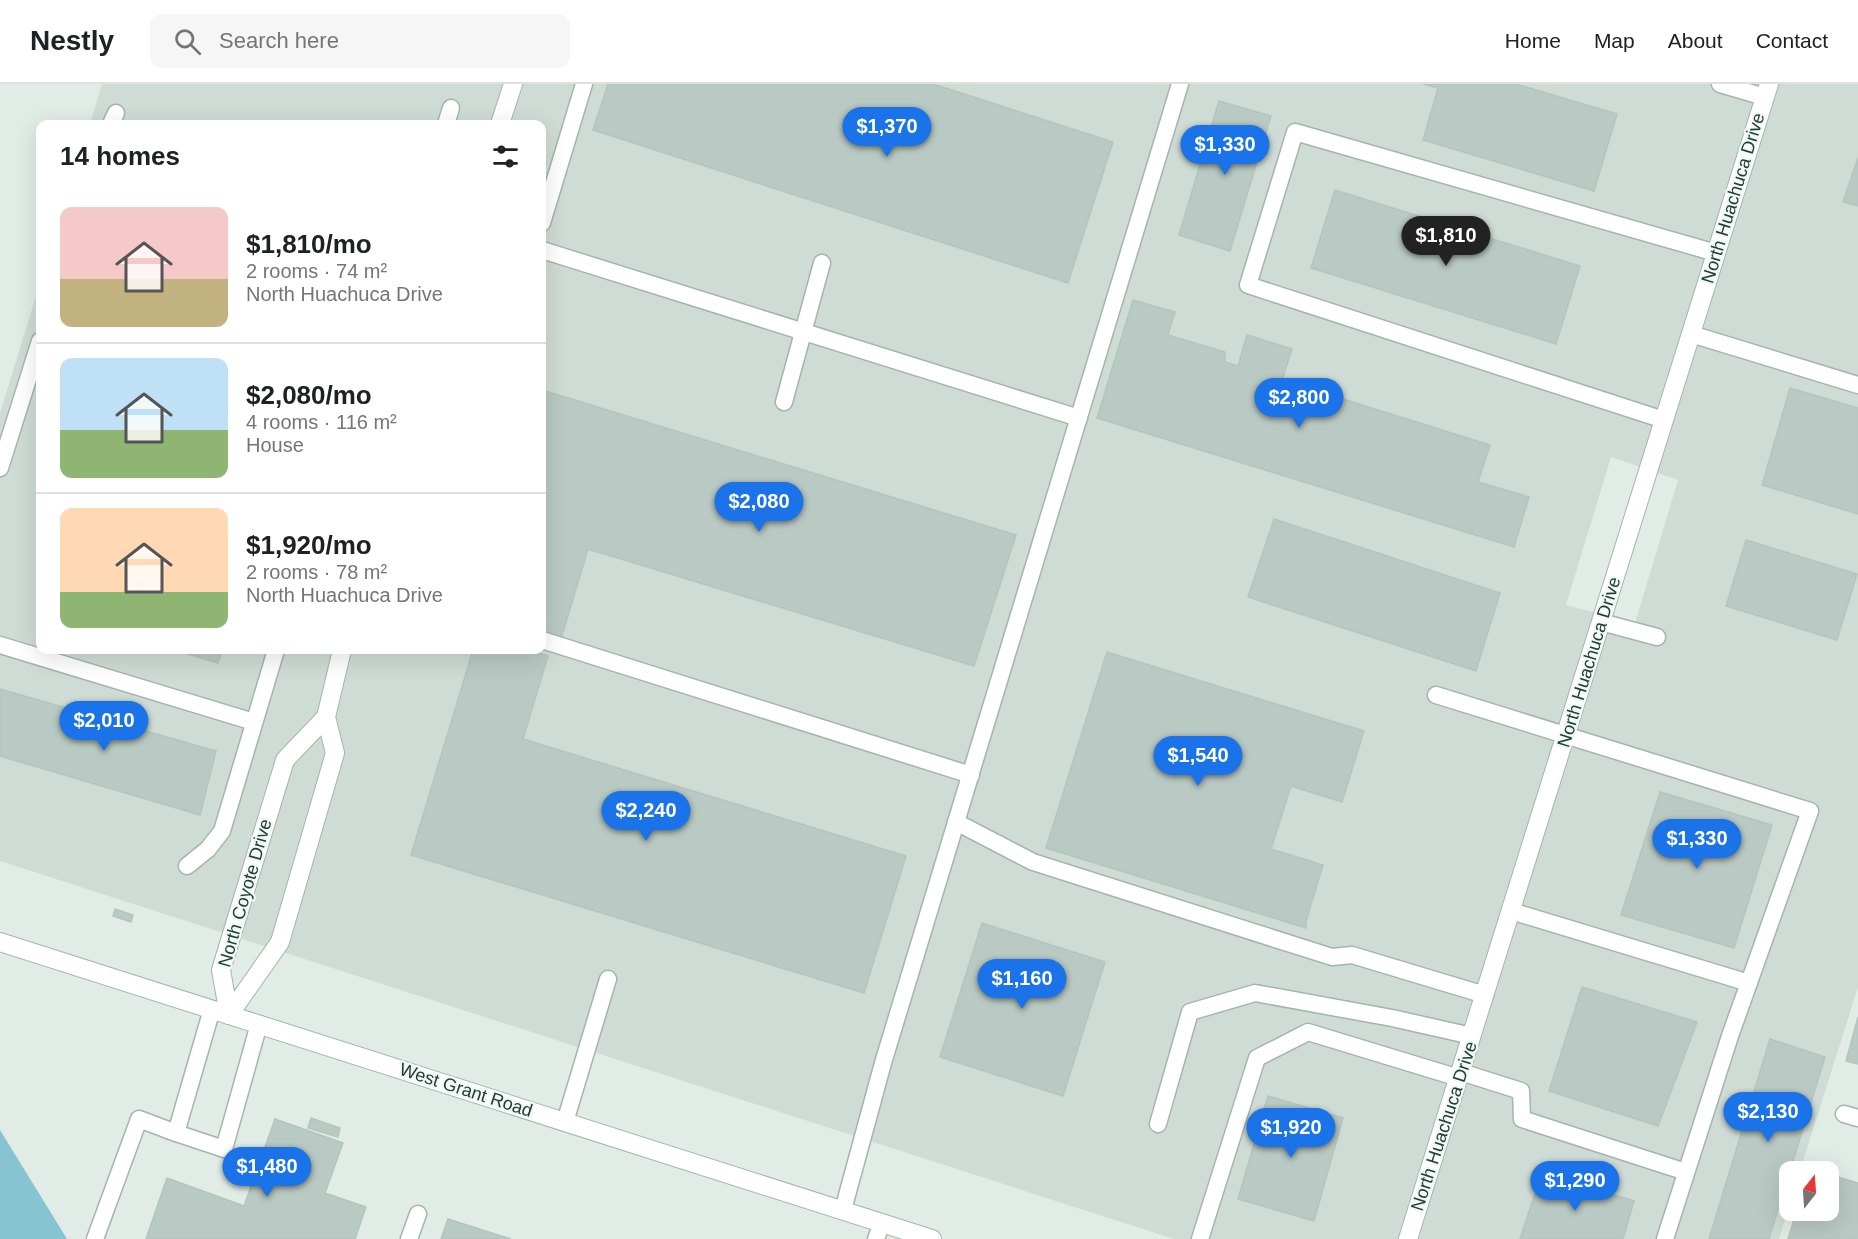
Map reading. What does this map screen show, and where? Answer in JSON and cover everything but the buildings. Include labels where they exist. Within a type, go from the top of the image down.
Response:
[{"type":"street","points":[[501,120],[513,84]]},
{"type":"street","name":"North Huachuca Drive","points":[[1408,1239],[1767,91]]},
{"type":"street","name":"North Coyote Drive","points":[[220,1012],[280,942],[335,753],[326,717],[341,654]]},
{"type":"street","name":"North Coyote Drive","points":[[220,1012],[221,970],[285,760],[326,717]]},
{"type":"street","name":"West Grant Road","points":[[0,942],[843,1210],[879,1231],[932,1239]]},
{"type":"lane","points":[[546,209],[584,84]]},
{"type":"lane","points":[[843,1210],[883,1063],[1180,84]]},
{"type":"lane","points":[[1720,84],[1767,91]]},
{"type":"lane","points":[[447,120],[451,108]]},
{"type":"lane","points":[[1664,420],[1248,285],[1295,132],[1716,253]]},
{"type":"lane","points":[[546,251],[1079,418]]},
{"type":"lane","points":[[784,402],[822,263]]},
{"type":"lane","points":[[1691,334],[1858,385]]},
{"type":"lane","points":[[0,468],[36,354]]},
{"type":"lane","points":[[1601,622],[1658,637]]},
{"type":"lane","points":[[546,641],[971,775]]},
{"type":"lane","points":[[0,645],[254,722]]},
{"type":"lane","points":[[187,866],[208,849],[222,831],[275,654]]},
{"type":"lane","points":[[1436,695],[1810,811],[1749,983],[1665,1239]]},
{"type":"lane","points":[[956,822],[1033,862],[1332,957],[1352,955],[1485,994]]},
{"type":"lane","points":[[1511,911],[1749,983]]},
{"type":"lane","points":[[565,1122],[608,978]]},
{"type":"lane","points":[[1158,1124],[1190,1012],[1200,1008],[1254,993],[1392,1018],[1472,1036]]},
{"type":"lane","points":[[176,1133],[220,1012]]},
{"type":"lane","points":[[94,1239],[139,1119],[224,1149],[259,1024]]},
{"type":"lane","points":[[1200,1239],[1257,1058],[1308,1032],[1521,1091],[1522,1119],[1686,1172]]},
{"type":"lane","points":[[409,1239],[418,1215]]},
{"type":"shaded area","points":[[102,84],[1858,84],[1858,987],[1803,1161],[1779,1161],[1779,1221],[1784,1221],[1779,1239],[1174,1239],[0,861],[0,413],[36,296],[36,654],[546,654],[546,120],[91,120]],"holes":[[[1611,457],[1678,480],[1635,623],[1566,605]]]},
{"type":"water","points":[[0,1130],[67,1239],[0,1239]]}]
